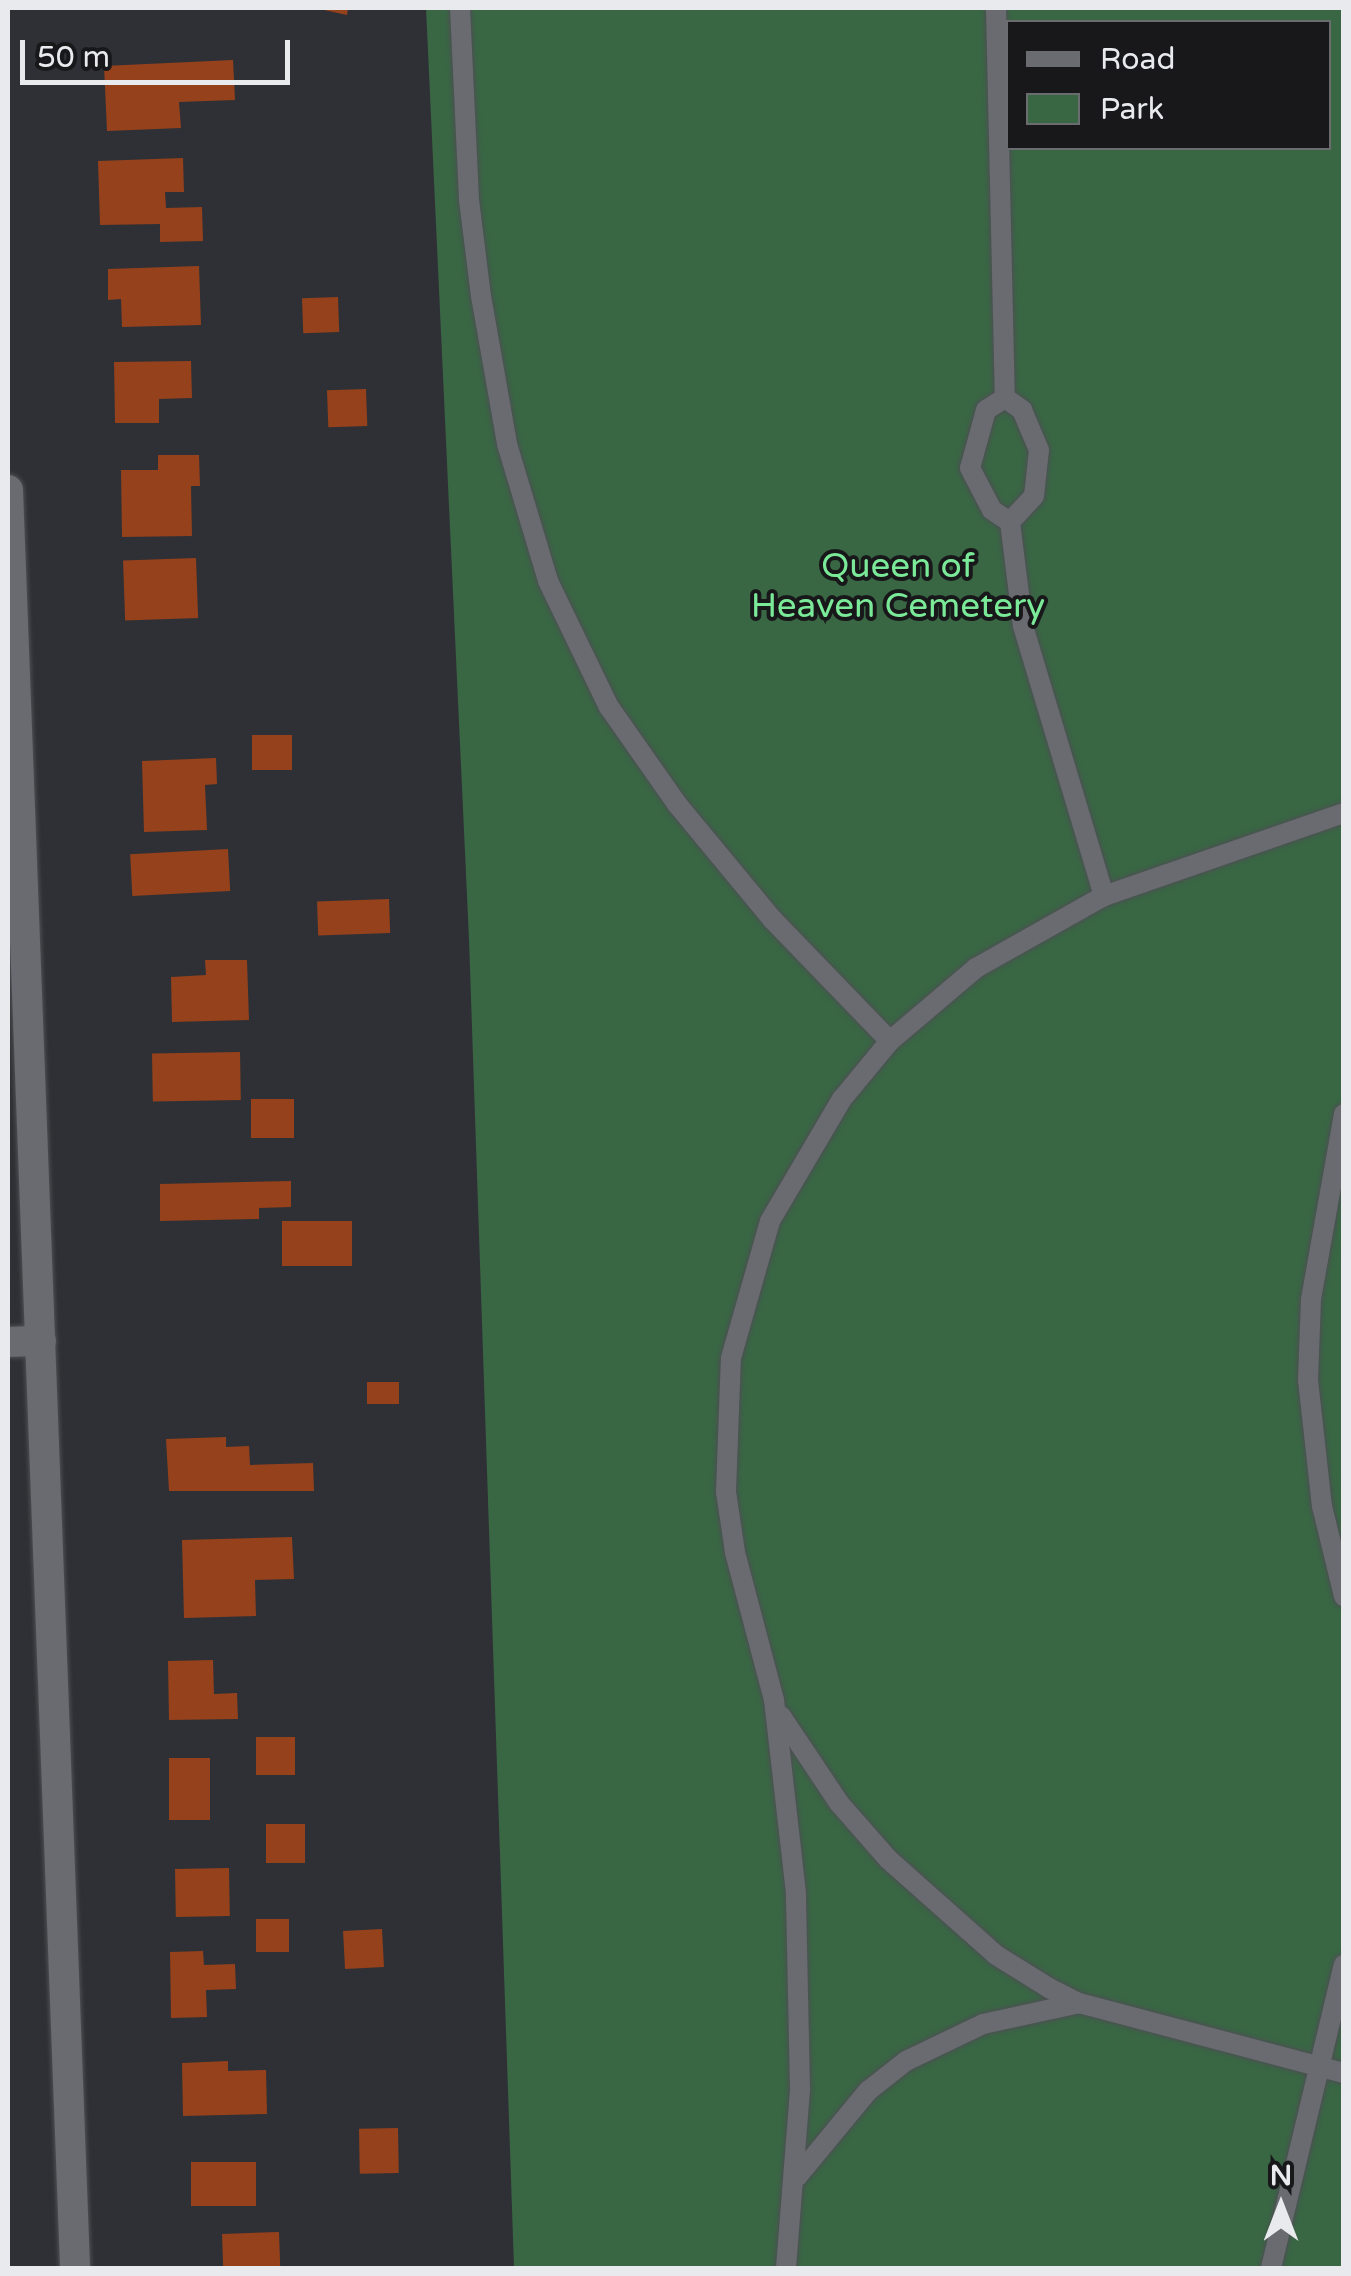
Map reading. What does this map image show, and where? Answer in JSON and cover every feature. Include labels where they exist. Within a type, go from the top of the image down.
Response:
[{"type":"street","points":[[8,490],[76,2268]]},
{"type":"street","points":[[8,1342],[41,1341]]},
{"type":"lane","points":[[460,8],[468,200],[481,296],[507,444],[548,581],[610,707],[677,804],[773,920],[890,1042]]},
{"type":"lane","points":[[996,8],[1004,398]]},
{"type":"lane","points":[[1004,398],[986,410],[970,468],[992,510],[1010,522],[1024,626],[1104,896]]},
{"type":"lane","points":[[1004,398],[1022,410],[1039,450],[1034,496],[1010,522]]},
{"type":"lane","points":[[786,2268],[796,2179],[796,1893],[775,1705],[734,1552],[726,1492],[731,1358],[770,1222],[842,1099],[890,1042],[976,968],[1104,896],[1344,812]]},
{"type":"lane","points":[[1344,1114],[1311,1299],[1308,1380],[1322,1506],[1344,1596]]},
{"type":"lane","points":[[775,1705],[800,1751],[888,1859],[996,1954],[1079,2003],[1344,2073]]},
{"type":"lane","points":[[1271,2268],[1344,1965]]},
{"type":"lane","points":[[796,2179],[858,2103],[906,2061],[982,2024],[1079,2003]]},
{"type":"green space","name":"Queen of Heaven Cemetery","points":[[426,8],[1343,8],[1343,2268],[514,2268],[469,939]]},
{"type":"building","points":[[315,8],[348,8],[347,15]]},
{"type":"building","points":[[233,60],[235,100],[179,102],[181,128],[107,131],[104,66]]},
{"type":"building","points":[[183,158],[184,192],[165,192],[166,208],[202,207],[203,241],[160,242],[160,224],[100,225],[98,161]]},
{"type":"building","points":[[199,266],[201,325],[122,327],[121,299],[108,300],[108,269]]},
{"type":"building","points":[[338,297],[339,332],[303,333],[302,298]]},
{"type":"building","points":[[191,361],[192,398],[159,399],[159,423],[115,423],[114,362]]},
{"type":"building","points":[[366,389],[367,426],[328,427],[327,390]]},
{"type":"building","points":[[158,455],[199,455],[200,486],[191,486],[192,536],[122,537],[121,470],[158,470]]},
{"type":"building","points":[[196,558],[198,618],[125,621],[123,561]]},
{"type":"building","points":[[252,735],[292,735],[292,770],[252,770]]},
{"type":"building","points":[[216,758],[217,784],[205,785],[207,830],[144,832],[142,761]]},
{"type":"building","points":[[228,849],[230,891],[132,896],[130,854]]},
{"type":"building","points":[[389,899],[390,933],[318,935],[317,902]]},
{"type":"building","points":[[205,960],[247,960],[249,1020],[172,1022],[171,977],[206,975]]},
{"type":"building","points":[[240,1052],[241,1100],[153,1102],[152,1054]]},
{"type":"building","points":[[251,1099],[294,1099],[294,1138],[251,1138]]},
{"type":"building","points":[[291,1181],[291,1207],[259,1208],[259,1219],[160,1221],[160,1184]]},
{"type":"building","points":[[282,1221],[352,1221],[352,1266],[282,1266]]},
{"type":"building","points":[[367,1382],[399,1382],[399,1404],[367,1404]]},
{"type":"building","points":[[226,1437],[226,1447],[249,1446],[250,1465],[313,1463],[314,1491],[169,1491],[166,1439]]},
{"type":"building","points":[[292,1537],[294,1579],[255,1580],[256,1616],[184,1618],[182,1540]]},
{"type":"building","points":[[213,1660],[214,1694],[237,1693],[238,1719],[169,1720],[168,1661]]},
{"type":"building","points":[[256,1737],[295,1737],[295,1775],[256,1775]]},
{"type":"building","points":[[169,1758],[210,1758],[210,1820],[169,1820]]},
{"type":"building","points":[[266,1824],[305,1824],[305,1863],[266,1863]]},
{"type":"building","points":[[229,1868],[230,1916],[176,1917],[175,1869]]},
{"type":"building","points":[[256,1919],[289,1919],[289,1952],[256,1952]]},
{"type":"building","points":[[382,1929],[384,1967],[345,1969],[343,1931]]},
{"type":"building","points":[[203,1951],[204,1965],[235,1964],[236,1989],[206,1990],[207,2017],[171,2018],[170,1952]]},
{"type":"building","points":[[228,2061],[228,2071],[266,2070],[267,2114],[183,2116],[182,2063]]},
{"type":"building","points":[[398,2128],[399,2173],[360,2174],[359,2129]]},
{"type":"building","points":[[191,2162],[256,2162],[256,2206],[191,2206]]},
{"type":"building","points":[[279,2232],[280,2268],[223,2268],[222,2234]]}]
